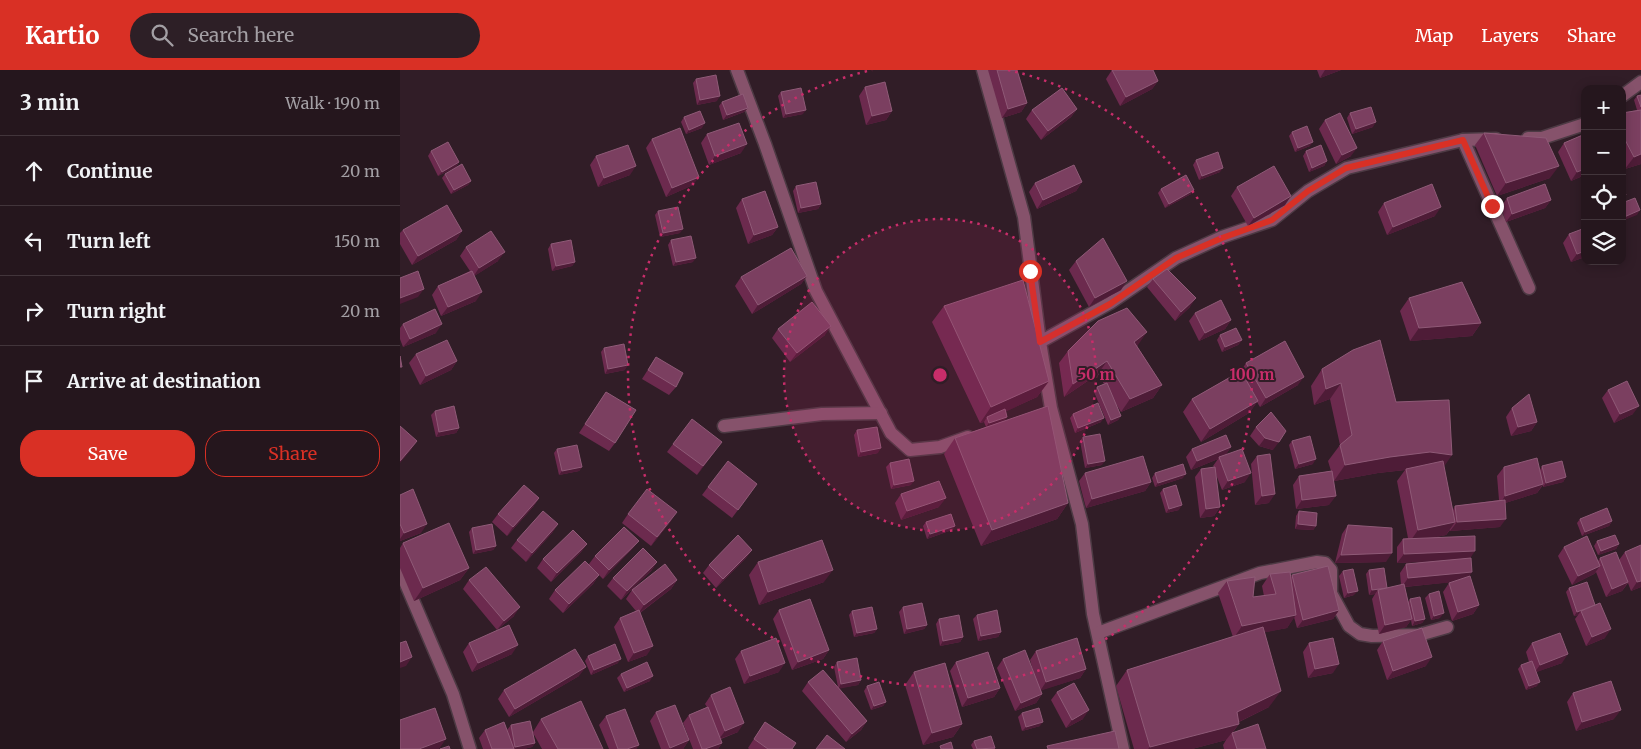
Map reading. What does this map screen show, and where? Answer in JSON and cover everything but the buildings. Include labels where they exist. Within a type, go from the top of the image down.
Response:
[{"type":"street","points":[[737,70],[816,291],[891,433],[910,450],[940,446],[977,434]]},
{"type":"street","points":[[983,70],[1024,217],[1040,342],[1046,409],[1082,524],[1093,614],[1123,749]]},
{"type":"street","points":[[1626,93],[1641,82]]},
{"type":"street","points":[[1040,342],[1110,304],[1176,258],[1222,238],[1272,220],[1308,191],[1346,168],[1463,140],[1542,138],[1581,125]]},
{"type":"street","points":[[1463,140],[1529,288]]},
{"type":"street","points":[[724,426],[822,414],[881,413]]},
{"type":"street","points":[[1098,633],[1260,573],[1316,562],[1325,563],[1331,570],[1331,593],[1349,626],[1360,634],[1372,636],[1419,635],[1447,627]]},
{"type":"street","points":[[400,570],[453,694],[470,749]]},
{"type":"route","points":[[1030,271],[1040,342],[1110,304],[1176,258],[1222,238],[1272,220],[1308,191],[1346,168],[1463,140],[1492,206]]}]
